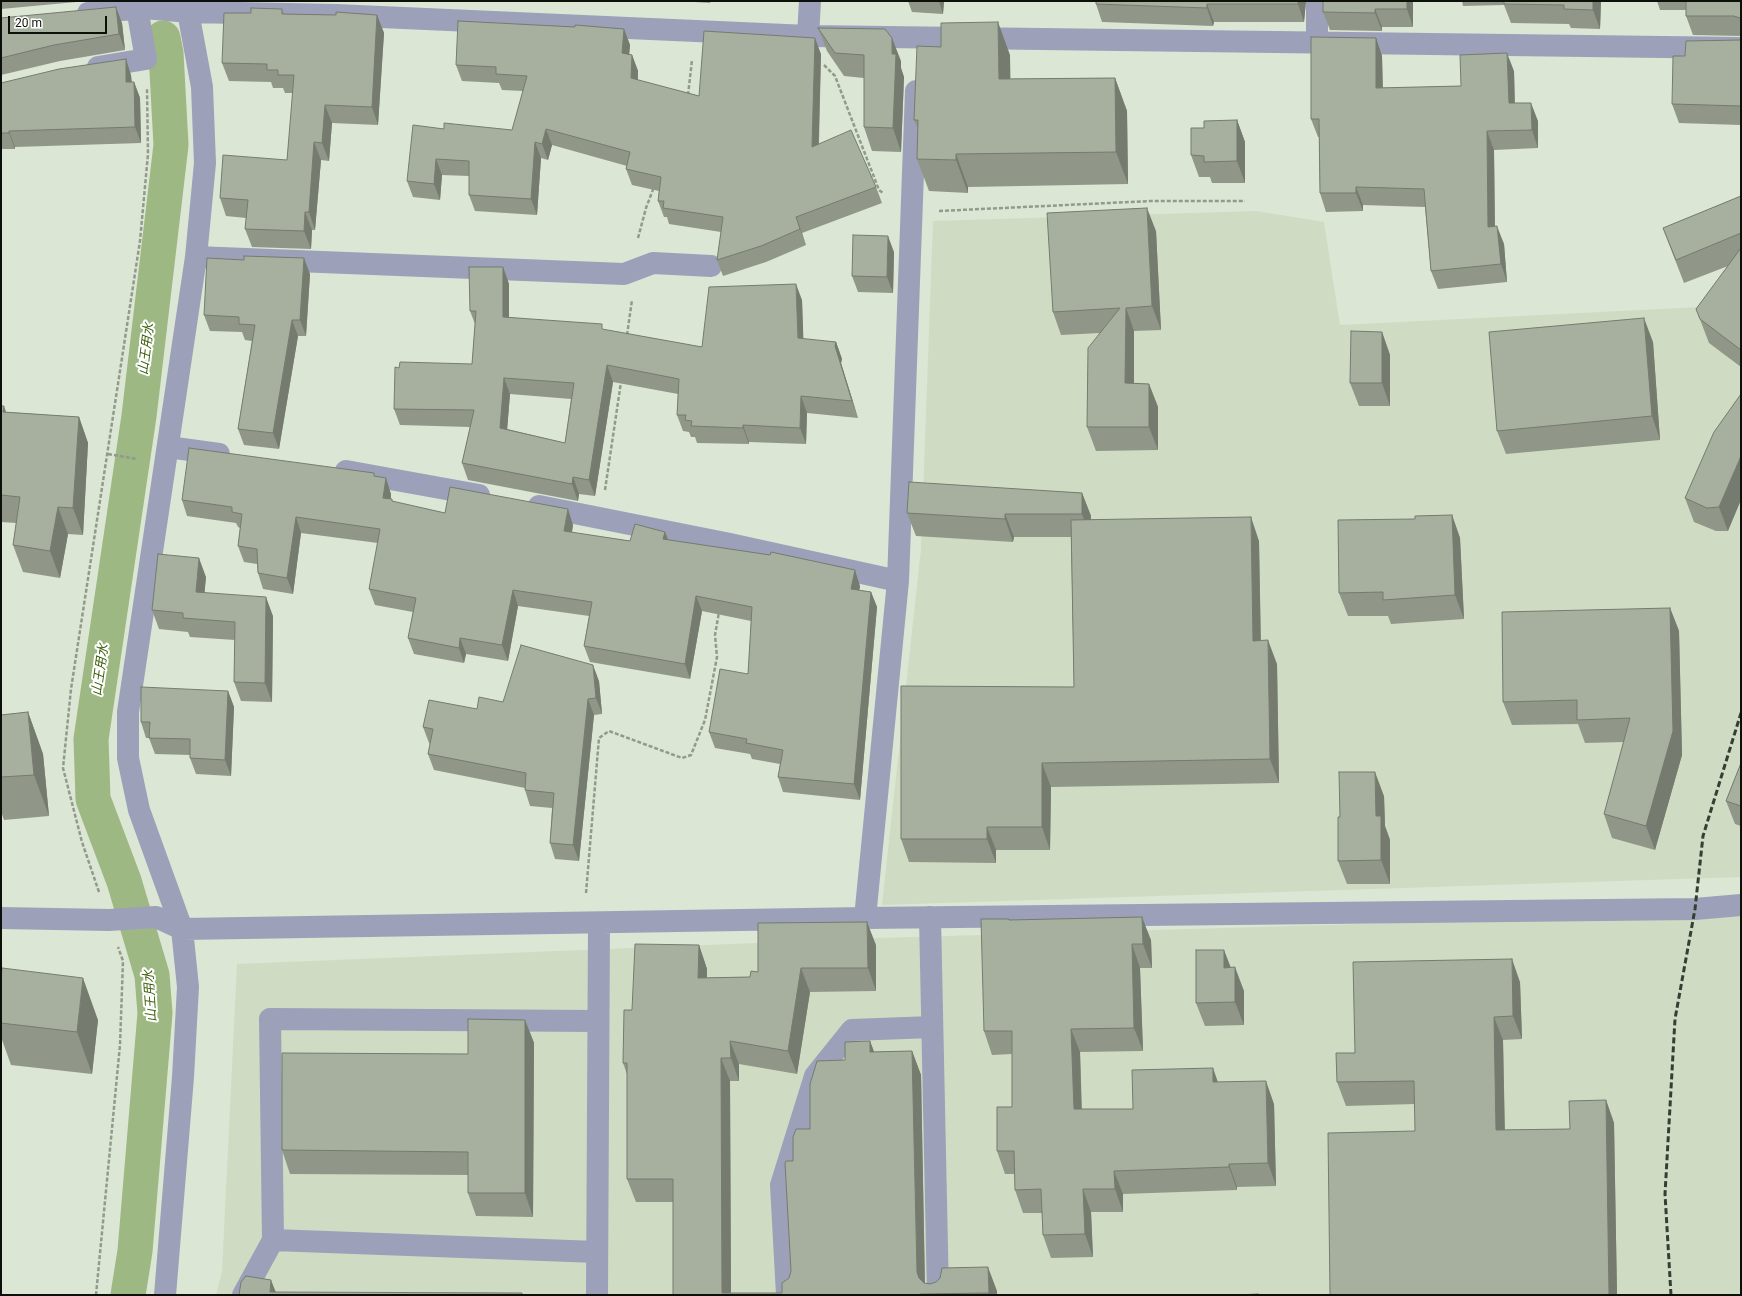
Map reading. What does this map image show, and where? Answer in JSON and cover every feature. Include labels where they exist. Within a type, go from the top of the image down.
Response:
[{"type":"street","points":[[808,36],[810,1]]},
{"type":"street","points":[[1317,1],[1317,43]]},
{"type":"street","points":[[165,1295],[183,1077],[188,987],[182,928],[139,810],[128,758],[128,712],[196,257],[205,163],[202,87],[188,6]]},
{"type":"street","points":[[69,15],[137,8],[188,6],[336,15],[808,36],[1741,48]]},
{"type":"street","points":[[76,71],[146,59],[137,8]]},
{"type":"street","points":[[865,918],[898,581],[918,38]]},
{"type":"street","points":[[196,257],[624,274],[653,263],[711,266]]},
{"type":"street","points":[[168,447],[239,456]]},
{"type":"street","points":[[326,468],[381,476],[499,498]]},
{"type":"street","points":[[522,503],[730,544],[898,581]]},
{"type":"street","points":[[1,918],[122,919],[156,917],[182,928],[930,917],[1694,909],[1741,905]]},
{"type":"street","points":[[930,917],[938,1295]]},
{"type":"street","points":[[591,923],[598,1021],[597,1295]]},
{"type":"street","points":[[243,1295],[273,1240],[270,1019],[598,1021]]},
{"type":"street","points":[[787,1295],[781,1185],[815,1076],[852,1030],[932,1027]]},
{"type":"street","points":[[273,1240],[597,1252]]},
{"type":"path","points":[[808,36],[813,56],[835,76],[879,190],[889,199],[911,208],[931,211],[1151,201],[1245,201]]},
{"type":"path","points":[[591,923],[599,738],[609,731],[682,758],[691,755],[705,720],[717,657],[715,635],[720,605]]},
{"type":"shaded area","points":[[1256,211],[1324,222],[1340,325],[1700,307],[1741,286],[1741,877],[882,905],[921,549],[933,221]]},
{"type":"shaded area","points":[[1741,913],[1741,1295],[216,1295],[222,1271],[237,964],[878,938]]},
{"type":"building","points":[[1096,1],[1298,1],[1298,4],[1207,4],[1207,8],[1096,4]]},
{"type":"building","points":[[1323,1],[1407,1],[1407,9],[1375,9],[1375,13],[1323,12]]},
{"type":"building","points":[[1504,1],[1593,1],[1593,10],[1564,9],[1564,5],[1504,4]]},
{"type":"building","points":[[1686,1],[1741,1],[1741,19],[1734,16],[1686,16]]},
{"type":"building","points":[[116,7],[119,34],[54,45],[1,58],[1,18]]},
{"type":"building","points":[[251,8],[282,9],[282,14],[336,15],[336,12],[377,15],[372,107],[325,105],[322,143],[314,142],[309,212],[305,212],[304,231],[245,229],[248,200],[220,198],[223,155],[287,160],[294,75],[278,75],[278,70],[267,70],[267,64],[222,63],[224,13],[251,13]]},
{"type":"building","points":[[458,21],[575,27],[575,25],[624,29],[622,53],[632,55],[631,78],[699,96],[704,31],[815,38],[812,147],[851,130],[876,187],[796,217],[800,229],[761,246],[717,260],[723,217],[663,208],[664,201],[658,201],[661,177],[626,169],[630,152],[546,129],[542,144],[535,142],[531,199],[469,195],[469,161],[436,159],[434,184],[407,181],[413,125],[444,129],[444,123],[512,130],[527,76],[496,74],[496,67],[456,65]]},
{"type":"building","points":[[998,22],[999,79],[1115,78],[1116,152],[956,154],[956,160],[917,159],[918,120],[914,120],[917,46],[941,47],[941,23]]},
{"type":"building","points":[[818,28],[885,29],[892,38],[892,54],[896,54],[893,128],[864,127],[864,55],[835,53]]},
{"type":"building","points":[[1311,37],[1376,38],[1376,88],[1461,86],[1460,55],[1507,53],[1509,103],[1531,103],[1532,130],[1487,131],[1488,227],[1497,226],[1501,264],[1431,271],[1424,189],[1356,187],[1356,193],[1320,193],[1319,119],[1311,119]]},
{"type":"building","points":[[1741,39],[1741,106],[1672,104],[1673,56],[1685,56],[1686,41]]},
{"type":"building","points":[[126,59],[126,82],[134,82],[135,127],[9,131],[9,133],[1,133],[1,83],[59,69]]},
{"type":"building","points":[[1237,120],[1237,161],[1204,162],[1204,156],[1191,155],[1191,128],[1204,128],[1204,121]]},
{"type":"building","points":[[1741,196],[1741,233],[1676,260],[1663,228]]},
{"type":"building","points":[[1147,208],[1152,306],[1126,308],[1125,383],[1149,384],[1149,427],[1087,427],[1088,348],[1120,308],[1053,312],[1047,213]]},
{"type":"building","points":[[853,235],[888,236],[887,277],[852,276]]},
{"type":"building","points":[[1741,248],[1741,350],[1700,319],[1696,309]]},
{"type":"building","points":[[244,256],[304,258],[300,320],[292,320],[273,433],[238,429],[255,325],[239,324],[239,317],[204,315],[207,258],[244,260]]},
{"type":"building","points":[[469,267],[503,267],[503,317],[602,324],[602,329],[702,347],[709,287],[796,284],[798,338],[836,342],[835,346],[852,401],[801,396],[800,428],[743,425],[743,428],[691,426],[692,421],[685,420],[686,415],[677,415],[679,379],[607,365],[589,480],[573,477],[572,484],[462,463],[474,410],[394,409],[395,367],[399,368],[400,362],[472,364],[476,311],[470,311]],"holes":[[[504,378],[574,383],[565,443],[500,428]]]},
{"type":"building","points":[[1644,318],[1652,416],[1497,431],[1489,332]]},
{"type":"building","points":[[1351,331],[1382,332],[1382,383],[1350,383]]},
{"type":"building","points":[[1741,394],[1741,456],[1719,507],[1707,508],[1685,498],[1714,432]]},
{"type":"building","points":[[1,406],[4,406],[3,412],[79,417],[73,508],[58,507],[50,551],[13,545],[20,497],[1,495]]},
{"type":"building","points":[[189,448],[374,473],[374,476],[386,478],[383,498],[445,513],[450,487],[568,509],[564,531],[630,541],[635,524],[665,532],[663,539],[770,555],[771,552],[855,570],[851,589],[871,592],[854,784],[778,777],[783,750],[746,743],[747,739],[709,732],[720,669],[748,674],[752,607],[696,596],[685,664],[584,646],[592,602],[513,590],[502,645],[460,638],[459,648],[408,638],[416,598],[369,589],[380,529],[296,517],[287,578],[258,573],[257,549],[238,546],[242,514],[232,512],[232,507],[182,500]]},
{"type":"building","points":[[909,482],[1082,493],[1082,514],[1005,514],[1005,519],[907,513]]},
{"type":"building","points":[[1452,515],[1455,595],[1383,600],[1383,592],[1339,593],[1338,520],[1415,519],[1415,516]]},
{"type":"building","points":[[1251,517],[1253,641],[1268,640],[1270,759],[1042,763],[1042,827],[987,827],[987,839],[901,839],[901,686],[1074,687],[1071,520]]},
{"type":"building","points":[[158,554],[199,558],[196,592],[266,597],[265,683],[234,682],[235,622],[183,618],[183,613],[152,610]]},
{"type":"building","points":[[1670,608],[1673,731],[1646,826],[1604,814],[1630,718],[1577,720],[1577,700],[1503,702],[1502,612]]},
{"type":"building","points":[[521,645],[593,665],[596,698],[588,699],[573,845],[550,843],[554,793],[525,790],[526,773],[428,754],[433,729],[423,727],[429,700],[477,709],[479,697],[503,702]]},
{"type":"building","points":[[141,687],[228,691],[225,760],[190,758],[190,739],[149,738],[150,722],[141,722]]},
{"type":"building","points":[[28,712],[34,775],[1,777],[1,715]]},
{"type":"building","points":[[1741,763],[1741,806],[1726,801]]},
{"type":"building","points":[[1339,772],[1375,772],[1376,816],[1381,816],[1381,860],[1338,861],[1338,817],[1340,817]]},
{"type":"building","points":[[1142,917],[1143,944],[1132,944],[1134,1028],[1071,1029],[1074,1109],[1133,1109],[1132,1070],[1213,1068],[1213,1082],[1266,1081],[1268,1163],[1229,1164],[1229,1167],[1114,1171],[1115,1189],[1083,1189],[1085,1234],[1043,1235],[1041,1189],[1015,1190],[1014,1151],[997,1151],[997,1107],[1012,1107],[1012,1031],[984,1031],[981,919],[1009,920]]},
{"type":"building","points":[[867,922],[868,968],[801,968],[788,1051],[730,1041],[731,1058],[721,1058],[722,1293],[782,1293],[782,1283],[789,1278],[791,1271],[785,1163],[786,1161],[793,1161],[793,1137],[796,1129],[810,1129],[810,1084],[817,1061],[845,1060],[845,1042],[870,1041],[870,1052],[912,1051],[917,1272],[919,1278],[924,1283],[930,1284],[936,1282],[940,1278],[942,1268],[988,1267],[989,1293],[920,1295],[673,1295],[673,1179],[627,1179],[627,1063],[623,1063],[624,1010],[632,1010],[635,944],[699,945],[698,978],[750,977],[751,971],[758,972],[758,923]]},
{"type":"building","points":[[1196,950],[1224,950],[1224,968],[1235,967],[1235,1002],[1196,1003]]},
{"type":"building","points":[[1512,959],[1513,1016],[1494,1017],[1496,1130],[1570,1129],[1569,1101],[1606,1100],[1609,1295],[1330,1295],[1328,1133],[1415,1131],[1414,1081],[1337,1082],[1336,1053],[1355,1053],[1353,962]]},
{"type":"building","points":[[2,968],[83,978],[77,1032],[1,1023]]},
{"type":"building","points":[[468,1019],[525,1020],[525,1193],[468,1193],[468,1152],[282,1150],[282,1053],[468,1054]]},
{"type":"building","points":[[246,1276],[271,1280],[270,1292],[522,1293],[522,1295],[239,1295],[241,1282]]},
{"type":"building","points":[[1258,1294],[1258,1295],[1237,1295]]},
{"type":"waterway","name":"山王用水","points":[[128,1295],[135,1251],[155,1013],[152,975],[124,881],[93,799],[91,739],[139,416],[171,145],[166,53],[163,38]]},
{"type":"railway","points":[[1671,1295],[1665,1194],[1675,1019],[1695,909],[1703,836],[1741,713]]}]
